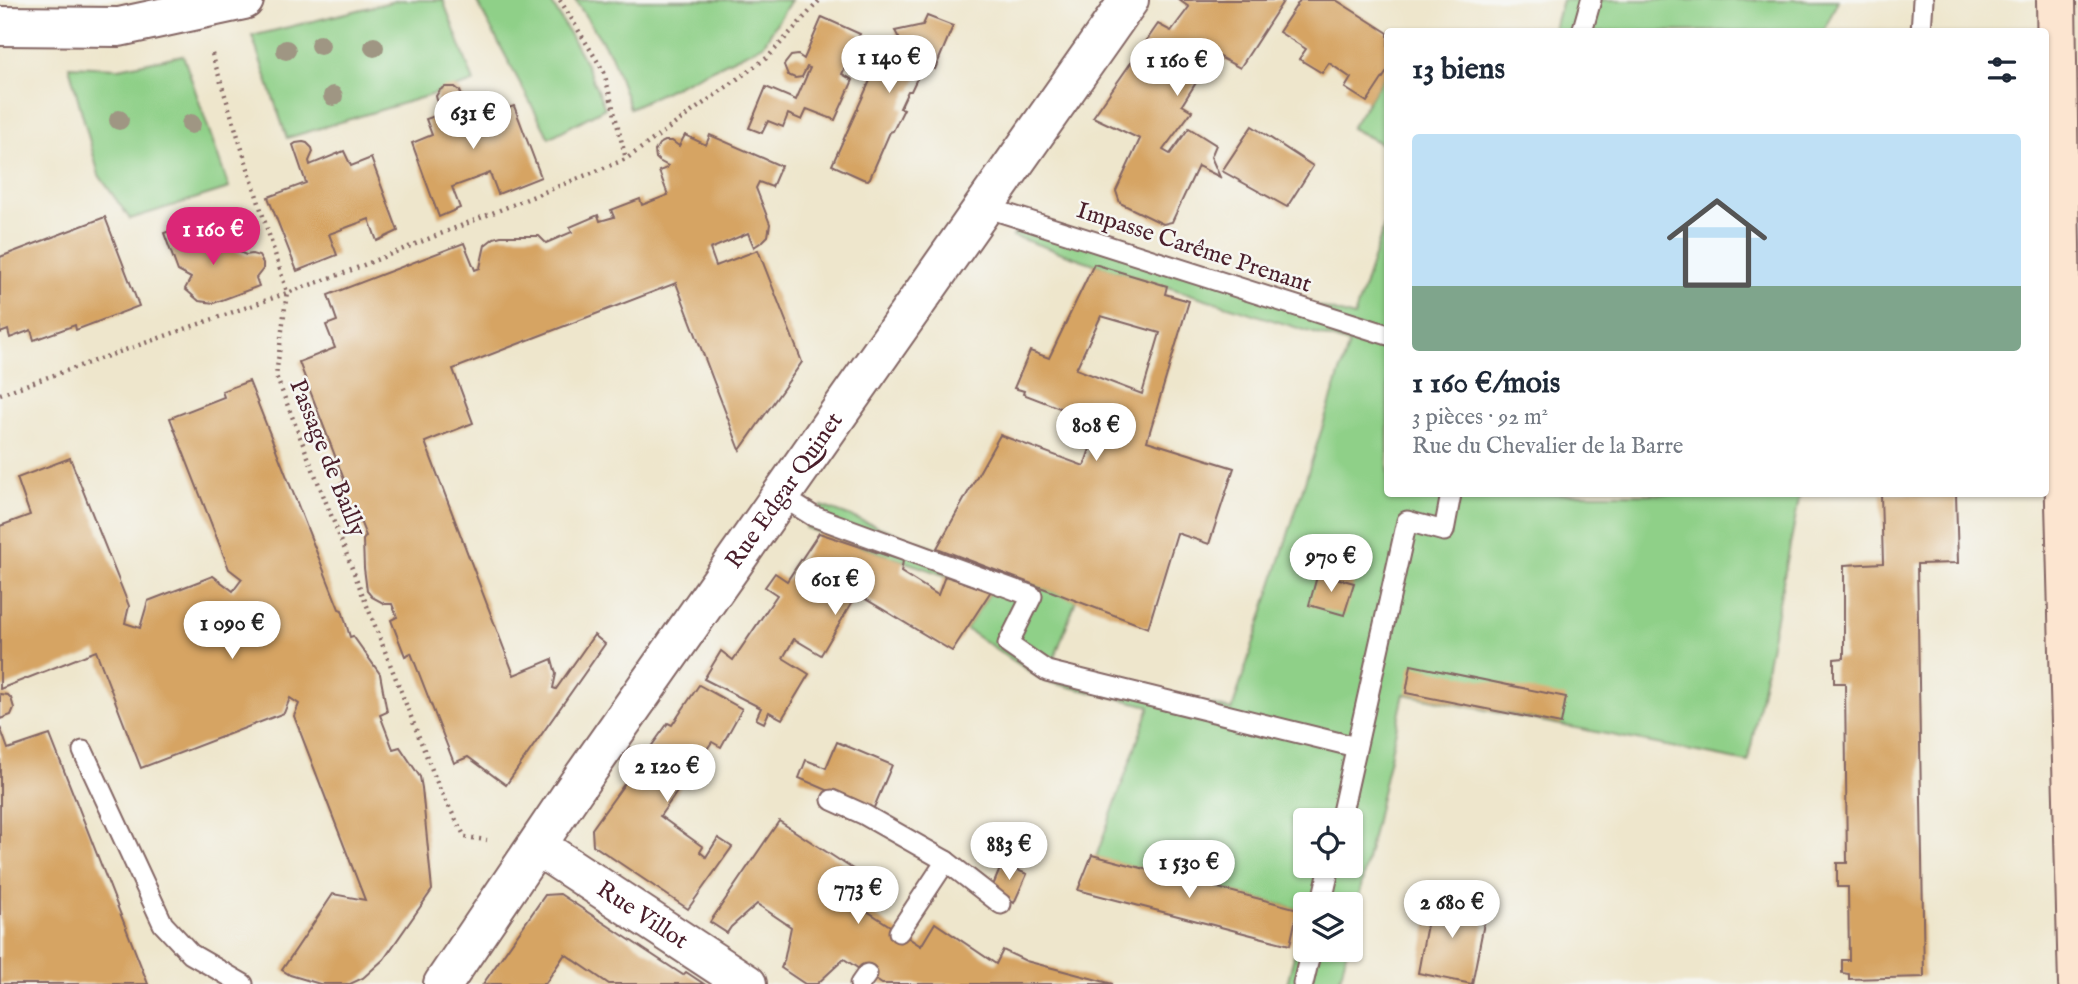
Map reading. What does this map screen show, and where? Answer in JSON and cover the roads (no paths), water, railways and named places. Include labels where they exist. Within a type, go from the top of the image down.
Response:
[{"type":"street","points":[[0,26],[119,27],[244,0]]},
{"type":"street","name":"Rue Edgar Quinet","points":[[443,984],[574,790],[1129,0]]},
{"type":"street","points":[[2056,0],[2053,308],[2076,810],[2078,984]]},
{"type":"street","name":"Rue Villot","points":[[537,846],[747,984]]},
{"type":"lane","points":[[1583,28],[1591,0]]},
{"type":"lane","points":[[1921,28],[1923,0]]},
{"type":"lane","name":"Impasse Carême Prenant","points":[[985,207],[1384,334]]},
{"type":"lane","points":[[781,496],[813,516],[1032,596],[1009,644],[1047,671],[1356,747]]},
{"type":"lane","points":[[1343,808],[1407,520],[1444,531],[1450,497]]},
{"type":"lane","points":[[83,751],[163,924],[191,954],[243,984]]},
{"type":"lane","points":[[832,800],[863,814],[946,861],[1001,904]]},
{"type":"lane","points":[[899,932],[946,861]]},
{"type":"lane","points":[[1303,984],[1308,962]]}]
